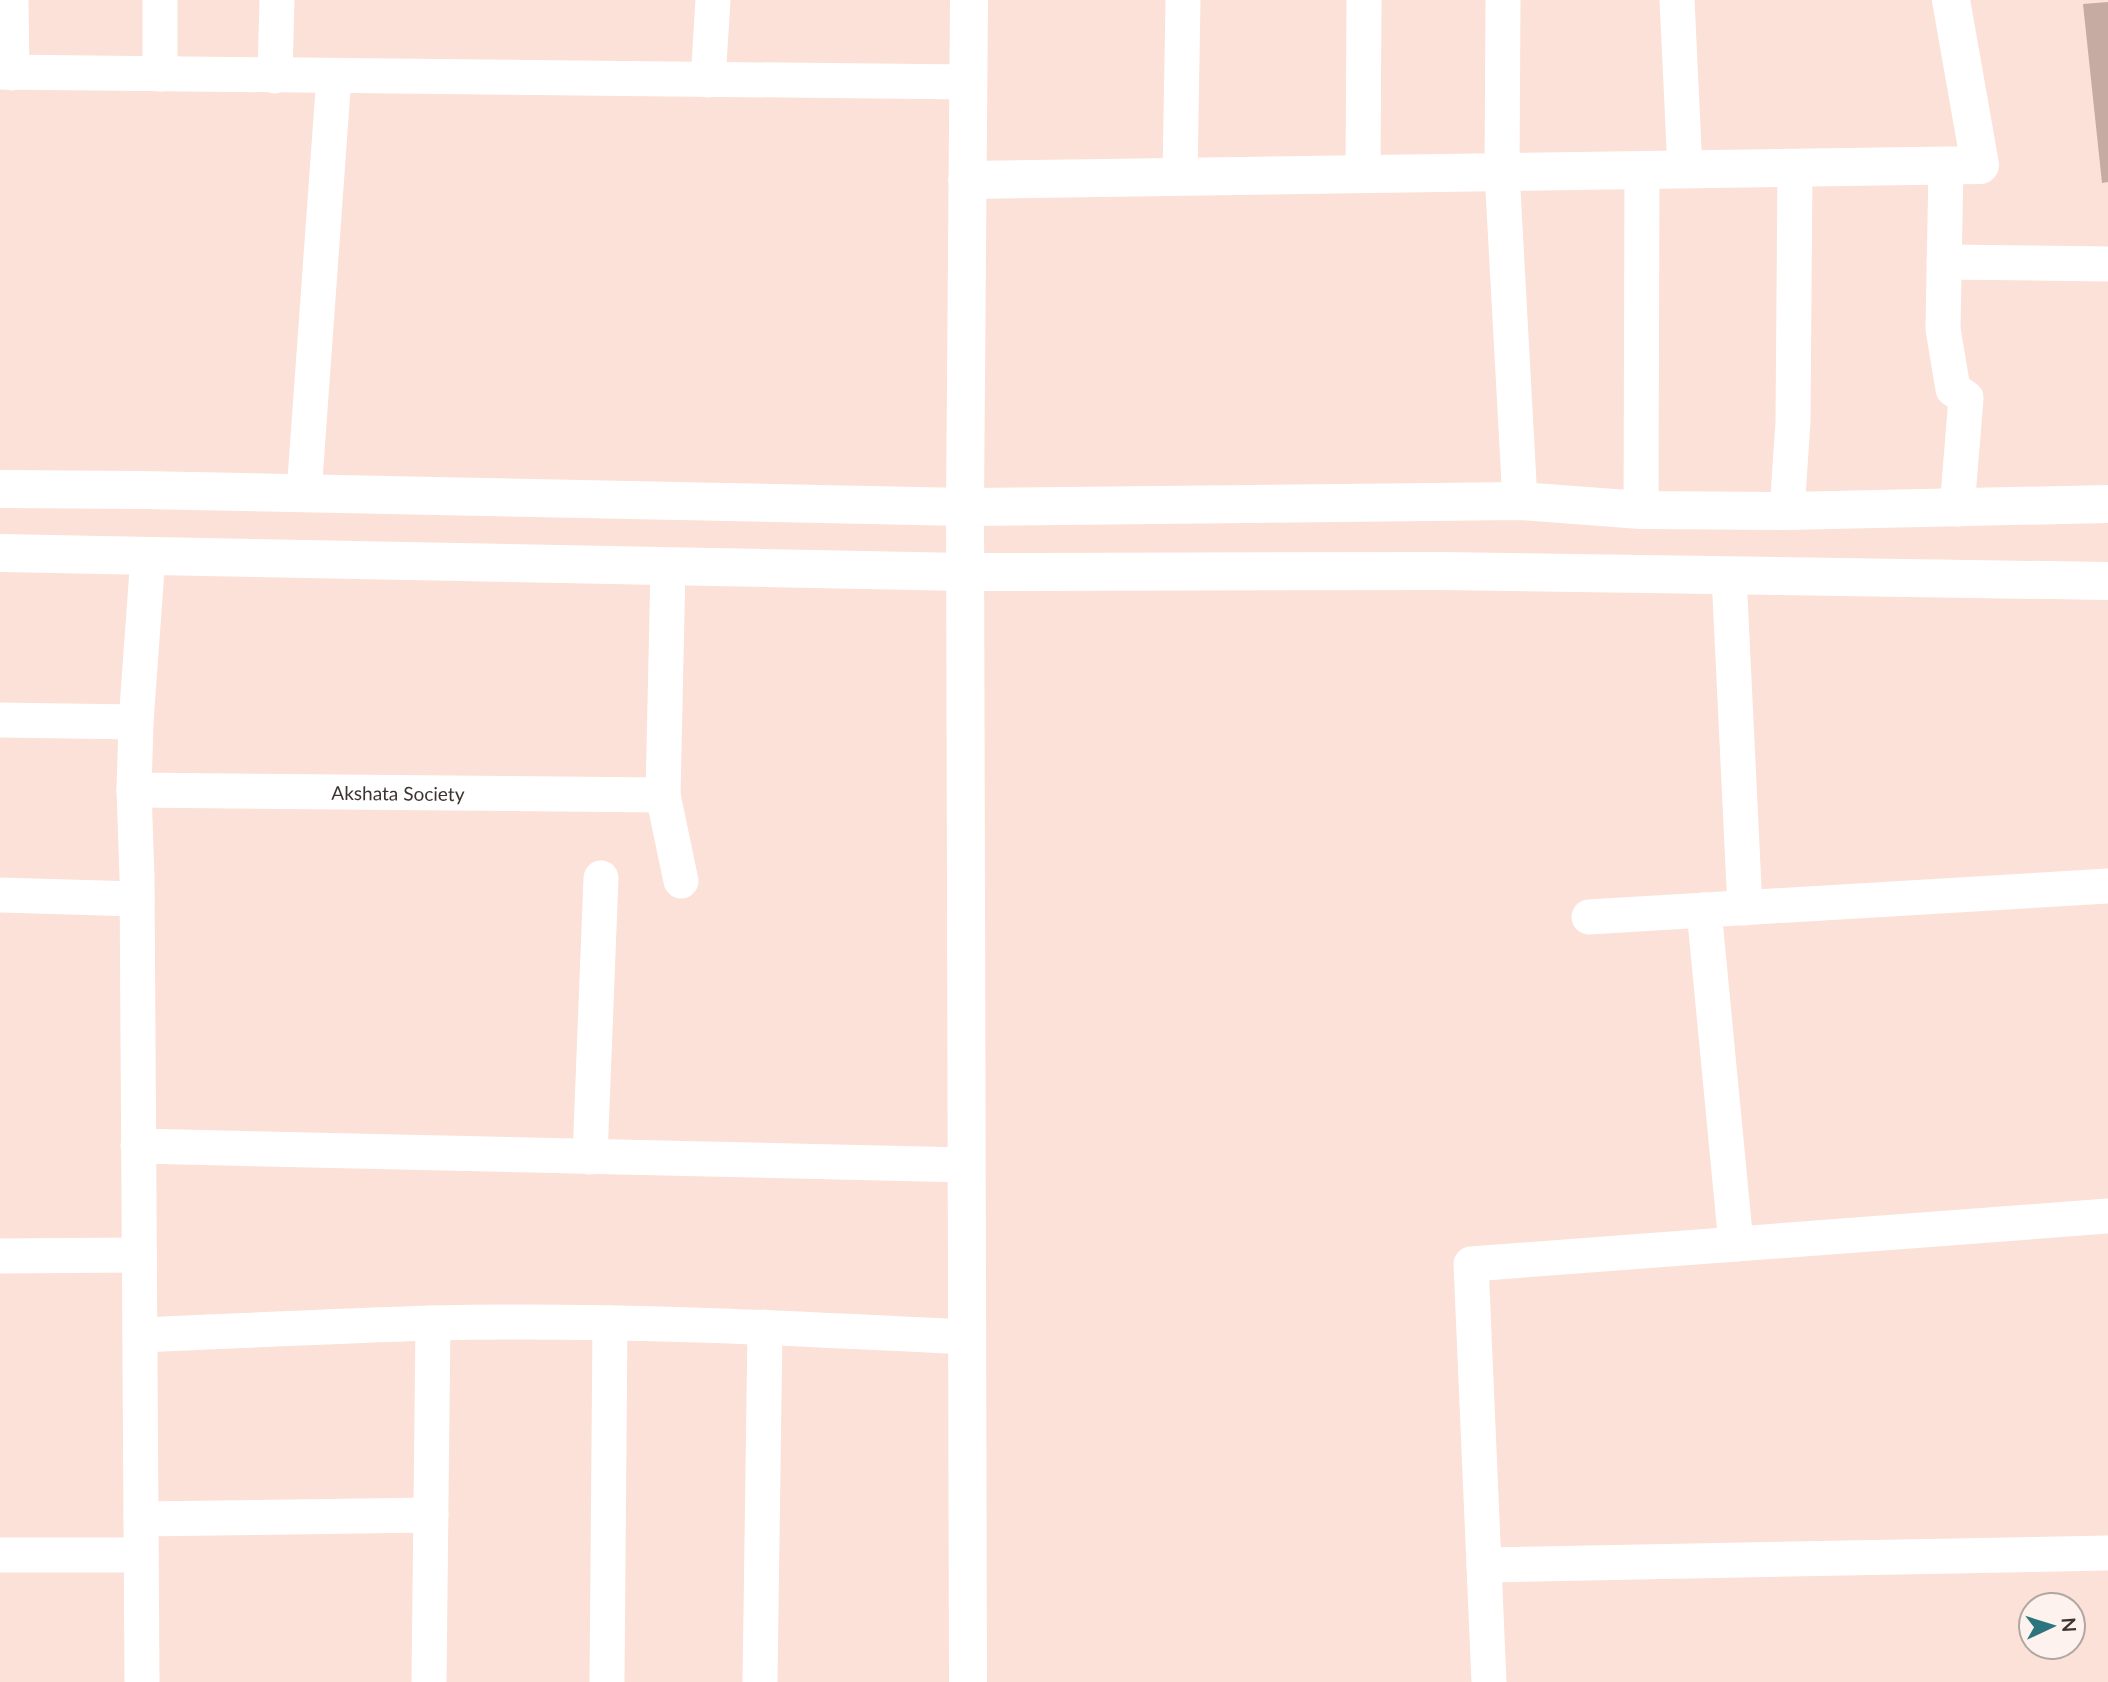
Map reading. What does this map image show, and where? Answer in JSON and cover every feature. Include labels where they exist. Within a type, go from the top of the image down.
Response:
[{"type":"street","points":[[11,0],[6,73],[969,82]]},
{"type":"street","points":[[159,0],[160,74]]},
{"type":"street","points":[[275,76],[277,0]]},
{"type":"street","points":[[708,80],[713,0]]},
{"type":"street","points":[[968,1682],[965,507],[970,0]]},
{"type":"street","points":[[1180,176],[1183,0]]},
{"type":"street","points":[[1363,174],[1364,0]]},
{"type":"street","points":[[1503,0],[1502,172],[1520,501]]},
{"type":"street","points":[[1677,0],[1685,169]]},
{"type":"street","points":[[967,180],[1980,164],[1951,0]]},
{"type":"street","points":[[304,493],[334,76]]},
{"type":"street","points":[[1946,165],[1943,329],[1953,389],[1966,398],[1957,509]]},
{"type":"street","points":[[1787,511],[1793,422],[1795,167]]},
{"type":"street","points":[[1641,510],[1642,169]]},
{"type":"street","points":[[1944,262],[2108,264]]},
{"type":"street","points":[[0,489],[965,507],[1520,501],[1641,510],[1787,511],[2108,505]]},
{"type":"street","points":[[0,553],[965,572],[1443,572],[2108,580]]},
{"type":"street","points":[[142,1682],[134,790],[148,556]]},
{"type":"street","points":[[668,567],[663,795],[681,881]]},
{"type":"street","points":[[1729,575],[1745,908]]},
{"type":"street","points":[[0,720],[136,722]]},
{"type":"street","name":"Akshata Society","points":[[134,790],[663,795]]},
{"type":"street","points":[[590,1157],[601,878]]},
{"type":"street","points":[[1589,917],[2108,886]]},
{"type":"street","points":[[0,895],[137,899]]},
{"type":"street","points":[[1704,910],[1735,1244]]},
{"type":"street","points":[[138,1146],[967,1165]]},
{"type":"street","points":[[1489,1682],[1471,1264],[2108,1216]]},
{"type":"street","points":[[0,1256],[139,1255]]},
{"type":"street","points":[[139,1335],[433,1323],[610,1323],[967,1337]]},
{"type":"street","points":[[429,1682],[433,1323]]},
{"type":"street","points":[[607,1682],[610,1323]]},
{"type":"street","points":[[760,1682],[765,1327]]},
{"type":"street","points":[[141,1519],[431,1515]]},
{"type":"street","points":[[1484,1565],[2108,1553]]},
{"type":"street","points":[[0,1555],[141,1555]]},
{"type":"building","points":[[2108,2],[2108,182],[2102,183],[2083,4]]}]
